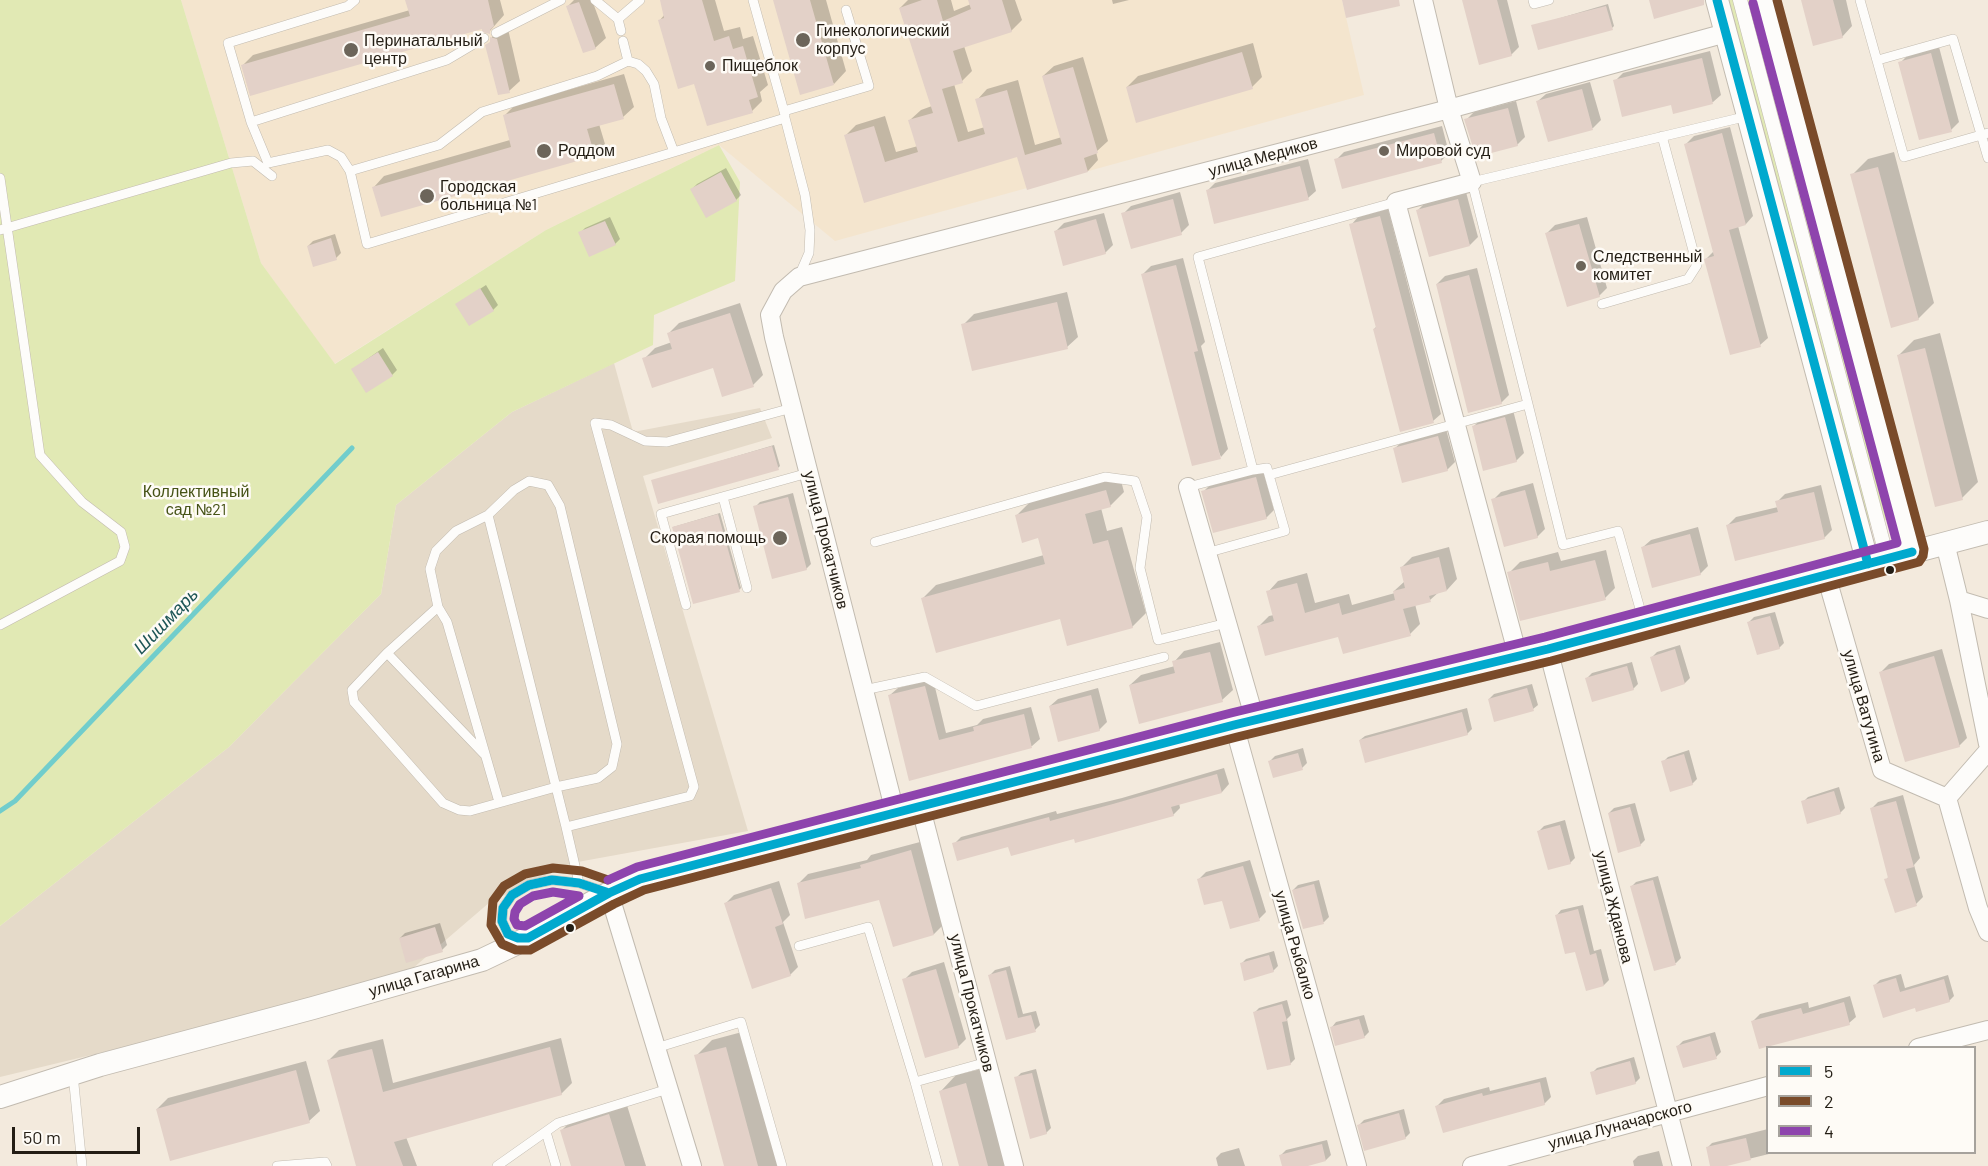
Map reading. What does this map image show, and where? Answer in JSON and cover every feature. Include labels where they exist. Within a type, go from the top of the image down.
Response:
[{"type":"street","points":[[1423,0],[1449,109],[1472,182],[1396,202],[1518,656]]},
{"type":"street","points":[[1717,0],[1748,116],[1878,561]]},
{"type":"street","points":[[1740,0],[1878,561]]},
{"type":"street","points":[[1765,0],[1912,552]]},
{"type":"street","name":"улица Медиков","points":[[799,277],[1449,109],[1726,33]]},
{"type":"street","name":"улица Прокатчиков","points":[[799,277],[783,291],[770,315],[895,812]]},
{"type":"street","name":"улица Рыбалко","points":[[1188,487],[1227,623],[1244,722],[1357,1166]]},
{"type":"street","name":"улица Гагарина","points":[[0,1097],[73,1074],[482,960],[640,879],[1244,722],[1548,649],[1988,532]]},
{"type":"street","points":[[1945,543],[1988,744]]},
{"type":"street","name":"улица Ватутина","points":[[1826,574],[1882,770],[1947,798]]},
{"type":"street","points":[[1959,600],[1988,609]]},
{"type":"street","name":"улица Жданова","points":[[1548,649],[1682,1166]]},
{"type":"street","points":[[1988,751],[1947,798],[1978,908],[1988,932]]},
{"type":"street","name":"улица Прокатчиков","points":[[920,805],[1014,1166]]},
{"type":"street","points":[[609,893],[692,1166]]},
{"type":"street","points":[[1922,1046],[1988,1030]]},
{"type":"street","name":"улица Луначарского","points":[[1472,1166],[1766,1086]]},
{"type":"lane","points":[[355,0],[348,6],[228,43],[251,122],[268,163],[328,150],[341,157],[350,171],[367,244],[674,152],[868,86],[846,10]]},
{"type":"lane","points":[[496,33],[561,0]]},
{"type":"lane","points":[[595,0],[618,19],[621,31]]},
{"type":"lane","points":[[618,19],[640,0]]},
{"type":"lane","points":[[753,0],[805,195],[810,230],[809,253],[799,277]]},
{"type":"lane","points":[[1533,0],[1534,4],[1549,0]]},
{"type":"lane","points":[[1860,0],[1904,157],[1985,134]]},
{"type":"lane","points":[[251,122],[447,60],[484,38]]},
{"type":"lane","points":[[1878,60],[1953,39],[1985,134],[1988,158]]},
{"type":"lane","points":[[623,41],[628,61]]},
{"type":"lane","points":[[350,171],[439,145],[482,112],[597,76],[628,61],[638,64],[646,71],[654,84],[661,118],[674,152]]},
{"type":"lane","points":[[1644,623],[1618,531],[1563,545],[1472,182],[1748,116]]},
{"type":"lane","points":[[1602,304],[1688,279],[1697,265],[1662,136]]},
{"type":"lane","points":[[4,228],[231,163],[253,161],[272,176]]},
{"type":"lane","points":[[0,178],[4,228],[40,455],[82,502],[121,532],[124,547],[120,561],[0,625]]},
{"type":"lane","points":[[1253,470],[1198,256],[1396,202]]},
{"type":"lane","points":[[1269,475],[1528,404]]},
{"type":"lane","points":[[566,827],[690,796],[694,788],[596,423],[611,425],[645,441],[667,442],[792,408]]},
{"type":"lane","points":[[1188,487],[1267,468],[1285,531],[1206,553]]},
{"type":"lane","points":[[686,605],[662,514],[808,473]]},
{"type":"lane","points":[[875,542],[1105,477],[1135,481],[1147,517],[1140,568],[1158,640],[1227,623]]},
{"type":"lane","points":[[438,607],[387,653],[352,690],[354,702],[443,803],[459,810],[470,811],[598,778],[612,767],[617,744],[560,506],[548,485],[529,482],[514,490],[488,514],[456,531],[436,551],[430,569],[438,607],[447,622],[499,802]]},
{"type":"lane","points":[[723,497],[747,588]]},
{"type":"lane","points":[[488,514],[579,883]]},
{"type":"lane","points":[[387,653],[486,757]]},
{"type":"lane","points":[[864,690],[925,677],[976,706],[1164,657]]},
{"type":"lane","points":[[528,938],[518,938],[508,934],[502,921],[503,908],[512,895],[529,885],[552,880],[579,883],[609,893]]},
{"type":"lane","points":[[799,946],[868,927],[938,1166]]},
{"type":"lane","points":[[656,1048],[741,1022],[782,1166]]},
{"type":"lane","points":[[915,1082],[987,1062]]},
{"type":"lane","points":[[73,1074],[82,1166]]},
{"type":"lane","points":[[497,1166],[558,1123],[669,1089]]},
{"type":"lane","points":[[546,1132],[556,1166]]},
{"type":"lane","points":[[277,1166],[325,1162],[327,1166]]},
{"type":"shaded area","name":"Городская больница №1","points":[[181,0],[1342,0],[1364,95],[835,241],[719,145],[546,230],[334,364],[261,263]]},
{"type":"shaded area","points":[[614,363],[633,432],[760,408],[772,438],[643,476],[748,831],[572,863],[490,902],[398,981],[0,1077],[0,926],[229,747],[381,594],[396,505],[512,412]]},
{"type":"green space","name":"Коллективный сад №21","points":[[0,0],[181,0],[261,263],[335,364],[546,230],[719,145],[740,182],[735,281],[654,315],[653,345],[512,412],[396,505],[381,594],[229,747],[0,926]]},
{"type":"green space","points":[[1727,0],[1755,0],[1895,517],[1864,527]]},
{"type":"building","name":"Перинатальный центр","points":[[405,0],[488,0],[494,26],[490,34],[482,32],[482,29],[250,96],[241,65],[410,16]]},
{"type":"building","name":"Пищеблок","points":[[660,0],[702,0],[714,41],[729,36],[733,49],[743,46],[758,97],[749,100],[753,113],[707,126],[694,84],[678,89],[658,20],[664,18]]},
{"type":"building","name":"Гинекологический корпус","points":[[773,0],[810,0],[834,85],[800,95]]},
{"type":"building","points":[[922,0],[937,0],[943,21],[971,9],[968,0],[1002,0],[1012,32],[953,51],[963,83],[942,89],[958,142],[985,134],[975,99],[1007,90],[1025,155],[1062,144],[1042,76],[1073,67],[1098,153],[1084,158],[1088,172],[1027,190],[1017,157],[864,203],[844,135],[874,126],[885,162],[918,152],[908,120],[933,113],[899,8]]},
{"type":"building","points":[[1342,0],[1399,0],[1400,6],[1346,18]]},
{"type":"building","points":[[1462,0],[1497,0],[1512,56],[1479,65]]},
{"type":"building","points":[[1649,0],[1704,0],[1704,5],[1654,19]]},
{"type":"building","points":[[1801,0],[1833,0],[1843,38],[1813,46]]},
{"type":"building","points":[[579,2],[596,49],[583,53],[566,6]]},
{"type":"building","points":[[1606,6],[1613,30],[1538,50],[1531,25]]},
{"type":"building","points":[[490,37],[497,39],[510,93],[498,95],[485,45],[490,42]]},
{"type":"building","points":[[1242,52],[1253,89],[1136,123],[1126,87]]},
{"type":"building","points":[[1931,53],[1952,132],[1919,140],[1898,62]]},
{"type":"building","points":[[1702,58],[1713,104],[1673,114],[1671,105],[1622,117],[1613,80]]},
{"type":"building","name":"Роддом","points":[[614,84],[624,119],[587,129],[595,156],[381,217],[372,187],[511,147],[503,115]]},
{"type":"building","points":[[1582,89],[1593,130],[1548,142],[1536,101]]},
{"type":"building","points":[[1508,108],[1518,146],[1476,157],[1464,119]]},
{"type":"building","points":[[1434,133],[1442,163],[1342,189],[1334,159]]},
{"type":"building","points":[[1722,133],[1746,225],[1729,230],[1761,347],[1730,355],[1704,259],[1714,256],[1684,144]]},
{"type":"building","points":[[1300,166],[1309,200],[1214,224],[1206,190]]},
{"type":"building","points":[[1878,167],[1919,320],[1891,328],[1850,174]]},
{"type":"building","points":[[721,172],[737,201],[706,218],[690,189]]},
{"type":"building","points":[[1173,199],[1182,235],[1131,249],[1121,213]]},
{"type":"building","points":[[1458,199],[1470,246],[1429,257],[1416,210]]},
{"type":"building","points":[[1380,216],[1434,423],[1400,432],[1349,224]]},
{"type":"building","points":[[1096,219],[1106,254],[1063,266],[1054,231]]},
{"type":"building","points":[[605,221],[616,245],[589,257],[578,232]]},
{"type":"building","points":[[1579,224],[1600,297],[1567,307],[1545,233]]},
{"type":"building","points":[[331,238],[337,260],[313,267],[307,246]]},
{"type":"building","points":[[1176,265],[1198,351],[1194,352],[1221,459],[1192,466],[1141,274]]},
{"type":"building","points":[[1469,275],[1502,404],[1468,413],[1436,284]]},
{"type":"building","points":[[480,288],[494,311],[469,326],[455,304]]},
{"type":"building","points":[[1057,302],[1068,349],[972,371],[961,324]]},
{"type":"building","points":[[730,313],[754,387],[722,397],[713,368],[652,388],[642,358],[672,349],[667,333]]},
{"type":"building","points":[[1925,348],[1963,500],[1935,507],[1897,355]]},
{"type":"building","points":[[378,352],[393,376],[366,393],[351,369]]},
{"type":"building","points":[[1505,417],[1517,462],[1483,471],[1472,426]]},
{"type":"building","points":[[1438,436],[1448,471],[1402,483],[1393,448]]},
{"type":"building","points":[[772,446],[779,470],[658,504],[651,480]]},
{"type":"building","points":[[1256,477],[1267,519],[1213,533],[1201,491]]},
{"type":"building","points":[[1106,490],[1111,507],[1085,514],[1093,544],[1108,540],[1133,628],[1067,646],[1060,619],[936,653],[921,598],[1045,564],[1038,538],[1022,543],[1015,515]]},
{"type":"building","points":[[1525,490],[1538,538],[1504,547],[1491,499]]},
{"type":"building","points":[[1814,492],[1825,539],[1735,561],[1726,525],[1778,512],[1775,501]]},
{"type":"building","name":"Скорая помощь","points":[[788,497],[807,570],[772,579],[753,506]]},
{"type":"building","points":[[718,514],[740,592],[693,604],[672,527]]},
{"type":"building","points":[[1690,534],[1701,575],[1652,588],[1641,547]]},
{"type":"building","points":[[1439,557],[1447,591],[1429,596],[1431,602],[1403,609],[1411,636],[1343,654],[1338,637],[1265,656],[1257,626],[1274,621],[1266,591],[1297,583],[1305,613],[1339,603],[1342,615],[1395,600],[1393,591],[1405,588],[1400,567]]},
{"type":"building","points":[[1595,560],[1606,600],[1520,621],[1507,572],[1548,562],[1550,571]]},
{"type":"building","points":[[1770,616],[1780,649],[1757,655],[1747,622]]},
{"type":"building","points":[[1675,649],[1685,684],[1661,692],[1650,657]]},
{"type":"building","points":[[1210,652],[1223,702],[1139,724],[1129,685],[1175,673],[1172,661]]},
{"type":"building","points":[[1934,656],[1960,747],[1905,762],[1879,672]]},
{"type":"building","points":[[1627,666],[1634,690],[1592,702],[1585,678]]},
{"type":"building","points":[[925,686],[939,740],[974,731],[973,727],[1024,714],[1032,748],[909,781],[888,695]]},
{"type":"building","points":[[1527,688],[1534,711],[1494,722],[1488,699]]},
{"type":"building","points":[[1091,695],[1100,731],[1058,742],[1049,706]]},
{"type":"building","points":[[1462,712],[1468,735],[1365,763],[1359,740]]},
{"type":"building","points":[[1298,753],[1303,770],[1273,778],[1268,761]]},
{"type":"building","points":[[1684,754],[1693,785],[1670,792],[1661,761]]},
{"type":"building","points":[[1217,774],[1222,793],[1171,807],[1174,816],[1075,843],[1074,839],[1011,856],[1008,847],[957,861],[952,843],[1049,817],[1050,821]]},
{"type":"building","points":[[1834,791],[1841,814],[1807,824],[1801,801]]},
{"type":"building","points":[[1896,801],[1914,867],[1906,869],[1917,906],[1895,913],[1884,879],[1888,878],[1870,808]]},
{"type":"building","points":[[1630,807],[1641,846],[1618,853],[1608,813]]},
{"type":"building","points":[[1560,825],[1571,864],[1548,870],[1537,831]]},
{"type":"building","points":[[911,850],[934,935],[893,947],[879,900],[805,919],[797,883],[861,868],[860,865]]},
{"type":"building","points":[[1243,866],[1260,921],[1230,929],[1222,901],[1204,905],[1197,879]]},
{"type":"building","points":[[1653,880],[1676,965],[1654,971],[1630,886]]},
{"type":"building","points":[[1314,884],[1324,924],[1303,929],[1292,890]]},
{"type":"building","points":[[771,888],[783,924],[775,927],[791,976],[752,989],[724,903]]},
{"type":"building","points":[[1578,909],[1590,955],[1596,953],[1604,986],[1586,991],[1575,952],[1565,954],[1555,915]]},
{"type":"building","points":[[435,927],[443,952],[406,963],[399,938]]},
{"type":"building","points":[[1269,955],[1274,972],[1244,981],[1240,963]]},
{"type":"building","points":[[936,969],[959,1048],[925,1058],[902,979]]},
{"type":"building","points":[[1006,970],[1018,1018],[1031,1015],[1036,1032],[1006,1040],[988,975]]},
{"type":"building","points":[[1896,978],[1900,992],[1944,979],[1950,1002],[1916,1012],[1915,1008],[1883,1018],[1873,985]]},
{"type":"building","points":[[1844,1002],[1850,1025],[1759,1049],[1751,1021],[1801,1008],[1803,1014]]},
{"type":"building","points":[[1282,1004],[1287,1021],[1282,1022],[1291,1065],[1267,1070],[1253,1012]]},
{"type":"building","points":[[1359,1019],[1365,1038],[1335,1046],[1330,1027]]},
{"type":"building","points":[[1710,1036],[1717,1059],[1683,1068],[1676,1046]]},
{"type":"building","points":[[550,1047],[562,1095],[394,1142],[403,1166],[356,1166],[327,1060],[372,1049],[383,1092]]},
{"type":"building","points":[[726,1047],[758,1166],[724,1166],[694,1055]]},
{"type":"building","points":[[1630,1061],[1636,1084],[1596,1095],[1590,1072]]},
{"type":"building","points":[[296,1070],[310,1123],[170,1161],[156,1109]]},
{"type":"building","points":[[1032,1073],[1047,1134],[1030,1139],[1014,1077]]},
{"type":"building","points":[[1540,1082],[1545,1105],[1443,1133],[1435,1106],[1482,1093],[1483,1096]]},
{"type":"building","points":[[966,1083],[988,1166],[959,1166],[939,1091]]},
{"type":"building","points":[[1399,1113],[1406,1139],[1364,1151],[1357,1125]]},
{"type":"building","points":[[609,1114],[625,1166],[571,1166],[560,1130]]},
{"type":"building","points":[[1746,1138],[1751,1160],[1727,1166],[1710,1166],[1706,1147]]},
{"type":"building","points":[[1322,1144],[1326,1161],[1308,1166],[1282,1166],[1279,1155]]},
{"type":"waterway","name":"Шишмарь","points":[[0,811],[15,801],[352,448]]},
{"type":"transit line","name":"5","points":[[1717,0],[1868,564]]},
{"type":"transit line","name":"2","points":[[608,880],[582,871],[553,868],[525,874],[504,886],[493,901],[491,925],[502,944],[516,950],[530,950],[644,890],[1237,737],[1551,661],[1919,562],[1924,549],[1777,0]]},
{"type":"transit line","name":"4","points":[[608,880],[637,867],[1231,713],[1545,637],[1897,543],[1753,3]]},
{"type":"transit line","name":"5","points":[[609,893],[640,879],[1234,725],[1548,649],[1912,552]]},
{"type":"transit line","name":"5","points":[[552,880],[579,883],[609,893],[528,938],[518,938],[508,934],[502,921],[503,908],[512,895],[529,885],[552,880]]},
{"type":"transit line","name":"4","points":[[553,892],[579,896],[525,926],[517,925],[514,919],[520,904],[533,896],[553,892]]},
{"type":"place","name":"Гинекологический корпус","points":[[803,40]]},
{"type":"place","name":"Перинатальный центр","points":[[351,50]]},
{"type":"place","name":"Пищеблок","points":[[710,66]]},
{"type":"place","name":"Роддом","points":[[544,151]]},
{"type":"place","name":"Мировой суд","points":[[1384,151]]},
{"type":"place","name":"Городская больница №1","points":[[427,196]]},
{"type":"place","name":"Следственный комитет","points":[[1581,266]]},
{"type":"place","name":"Скорая помощь","points":[[780,538]]}]
